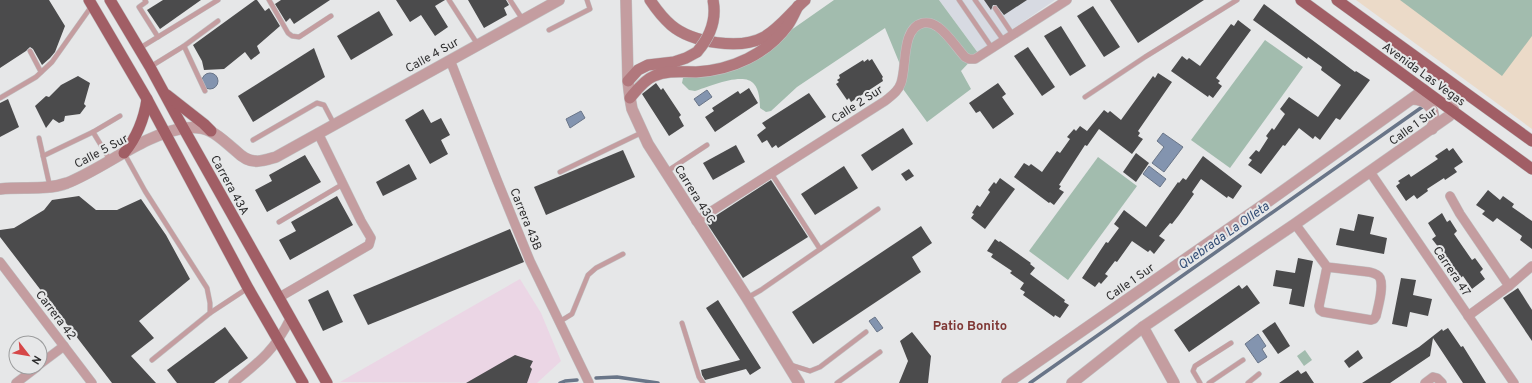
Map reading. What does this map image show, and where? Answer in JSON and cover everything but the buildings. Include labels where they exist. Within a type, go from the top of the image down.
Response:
[{"type":"main road","name":"Carrera 43A","points":[[110,0],[150,67],[278,298],[327,383]]},
{"type":"main road","points":[[650,0],[665,19],[683,33],[712,42],[743,44],[754,42],[765,36],[801,3]]},
{"type":"main road","points":[[628,82],[638,70],[648,65],[674,62],[697,52],[705,42],[712,27],[715,15],[713,0]]},
{"type":"main road","name":"Avenida Las Vegas","points":[[1301,0],[1532,169]]},
{"type":"main road","name":"Avenida Las Vegas","points":[[1336,0],[1532,141]]},
{"type":"main road","points":[[90,3],[147,99],[248,288],[303,383]]},
{"type":"main road","points":[[630,98],[642,84],[653,76],[669,72],[697,72],[714,69],[738,63],[754,56],[781,34],[801,3]]},
{"type":"main road","points":[[165,94],[211,131]]},
{"type":"main road","points":[[124,153],[131,146],[140,128],[146,109],[147,99]]},
{"type":"street","name":"Calle 4 Sur","points":[[211,131],[240,154],[255,162],[276,157],[559,0]]},
{"type":"street","name":"Carrera 43C","points":[[626,0],[628,82],[630,98],[648,144],[696,221],[747,298],[796,380]]},
{"type":"street","name":"Calle 2 Sur","points":[[696,221],[878,106],[897,92],[903,75],[906,44],[913,28],[918,25],[931,23],[940,29],[965,57],[975,59],[1067,0]]},
{"type":"street","name":"Carrera 43B","points":[[450,60],[530,261],[558,322],[589,383]]},
{"type":"street","name":"Calle 1 Sur","points":[[1072,383],[1143,327],[1295,224],[1449,116],[1453,110],[1454,86]]},
{"type":"street","name":"Calle 1 Sur","points":[[1007,383],[1424,90]]},
{"type":"street","points":[[1412,99],[1420,100],[1428,104],[1433,111],[1435,120],[1432,129]]},
{"type":"street","name":"Calle 5 Sur","points":[[0,189],[50,187],[65,184],[85,175],[153,138],[184,128],[203,128],[211,131]]},
{"type":"street","points":[[278,298],[369,245],[372,238],[361,222],[318,133]]},
{"type":"street","name":"Carrera 47","points":[[1370,172],[1514,383]]},
{"type":"street","points":[[1450,196],[1460,214],[1509,286]]},
{"type":"street","points":[[1295,224],[1327,267],[1369,272],[1376,274],[1380,278],[1382,286],[1376,316],[1374,319],[1371,320],[1320,310],[1319,306],[1327,267]]},
{"type":"street","name":"Carrera 42","points":[[0,262],[92,383]]},
{"type":"street","points":[[1468,316],[1509,286],[1532,266]]},
{"type":"street","points":[[233,383],[267,355],[278,341],[290,319]]},
{"type":"street","points":[[1143,327],[1174,383]]},
{"type":"street","points":[[48,358],[64,346]]},
{"type":"street","points":[[16,383],[26,375]]},
{"type":"street","points":[[1425,383],[1432,378],[1437,378],[1442,383]]},
{"type":"lane","points":[[139,49],[218,0]]},
{"type":"lane","points":[[269,0],[288,33],[292,36],[299,37],[331,16]]},
{"type":"lane","points":[[449,0],[478,45]]},
{"type":"lane","points":[[510,0],[523,20]]},
{"type":"lane","points":[[549,30],[590,9],[587,0]]},
{"type":"lane","points":[[959,0],[992,48]]},
{"type":"lane","points":[[975,0],[1004,41]]},
{"type":"lane","points":[[1085,97],[1145,57],[1237,0]]},
{"type":"lane","points":[[147,1],[139,7],[158,37]]},
{"type":"lane","points":[[0,98],[36,76],[52,62],[66,45],[90,3]]},
{"type":"lane","points":[[995,8],[1013,35]]},
{"type":"lane","points":[[150,67],[184,46],[218,21]]},
{"type":"lane","points":[[184,46],[205,91]]},
{"type":"lane","points":[[30,51],[41,72]]},
{"type":"lane","points":[[253,140],[317,103],[324,105],[334,124]]},
{"type":"lane","points":[[43,156],[93,132],[120,116]]},
{"type":"lane","points":[[93,132],[110,161]]},
{"type":"lane","points":[[560,172],[643,132]]},
{"type":"lane","points":[[39,138],[50,187]]},
{"type":"lane","points":[[666,172],[707,145]]},
{"type":"lane","points":[[124,153],[145,191],[207,288],[210,313]]},
{"type":"lane","points":[[771,173],[820,249]]},
{"type":"lane","points":[[279,222],[343,184]]},
{"type":"lane","points":[[747,298],[761,290],[878,209]]},
{"type":"lane","points":[[558,322],[572,314],[588,275],[596,268],[622,254]]},
{"type":"lane","points":[[152,360],[210,313],[248,288]]},
{"type":"lane","points":[[682,323],[698,377],[703,383]]},
{"type":"lane","points":[[787,363],[810,371],[820,367],[866,332]]},
{"type":"lane","points":[[1200,383],[1193,371],[1194,366],[1231,343]]},
{"type":"lane","points":[[837,383],[880,352]]},
{"type":"lane","points":[[1209,383],[1243,360]]},
{"type":"lane","points":[[1248,383],[1259,374]]},
{"type":"shaded area","points":[[939,0],[1055,0],[978,53]]},
{"type":"shaded area","points":[[1356,0],[1532,0],[1532,129]]},
{"type":"shaded area","points":[[520,279],[541,313],[561,361],[537,383],[340,382]]},
{"type":"green space","points":[[834,0],[939,0],[978,53],[961,71],[971,89],[927,122],[903,89],[906,79],[885,28],[797,87],[771,111],[766,112],[760,108],[757,89],[749,80],[734,79],[695,91],[689,90],[682,83],[683,78],[708,73],[774,42]]},
{"type":"green space","points":[[1400,0],[1532,0],[1532,36],[1502,76]]},
{"type":"green space","points":[[1265,40],[1303,67],[1230,168],[1191,140]]},
{"type":"green space","points":[[1098,157],[1137,186],[1068,280],[1029,251]]},
{"type":"green space","points":[[1305,350],[1312,360],[1304,366],[1297,356]]},
{"type":"water","points":[[210,73],[216,75],[218,81],[216,87],[210,89],[204,87],[202,81],[204,75]]},
{"type":"water","points":[[707,90],[712,97],[699,106],[694,99]]},
{"type":"water","points":[[581,111],[585,118],[570,128],[566,119]]},
{"type":"water","points":[[1163,133],[1183,147],[1164,172],[1152,163],[1164,147],[1157,141]]},
{"type":"water","points":[[1149,166],[1166,179],[1160,187],[1143,174]]},
{"type":"water","points":[[875,317],[883,328],[877,332],[869,321]]},
{"type":"water","points":[[1258,334],[1266,346],[1262,349],[1267,357],[1258,363],[1245,344]]},
{"type":"waterway","name":"Quebrada La Olleta","points":[[1030,383],[1425,105]]},
{"type":"waterway","name":"Quebrada La Olleta","points":[[596,378],[617,377],[658,383]]},
{"type":"waterway","name":"Quebrada La Olleta","points":[[560,383],[577,380]]},
{"type":"district","name":"Patio Bonito","points":[[970,325]]}]
